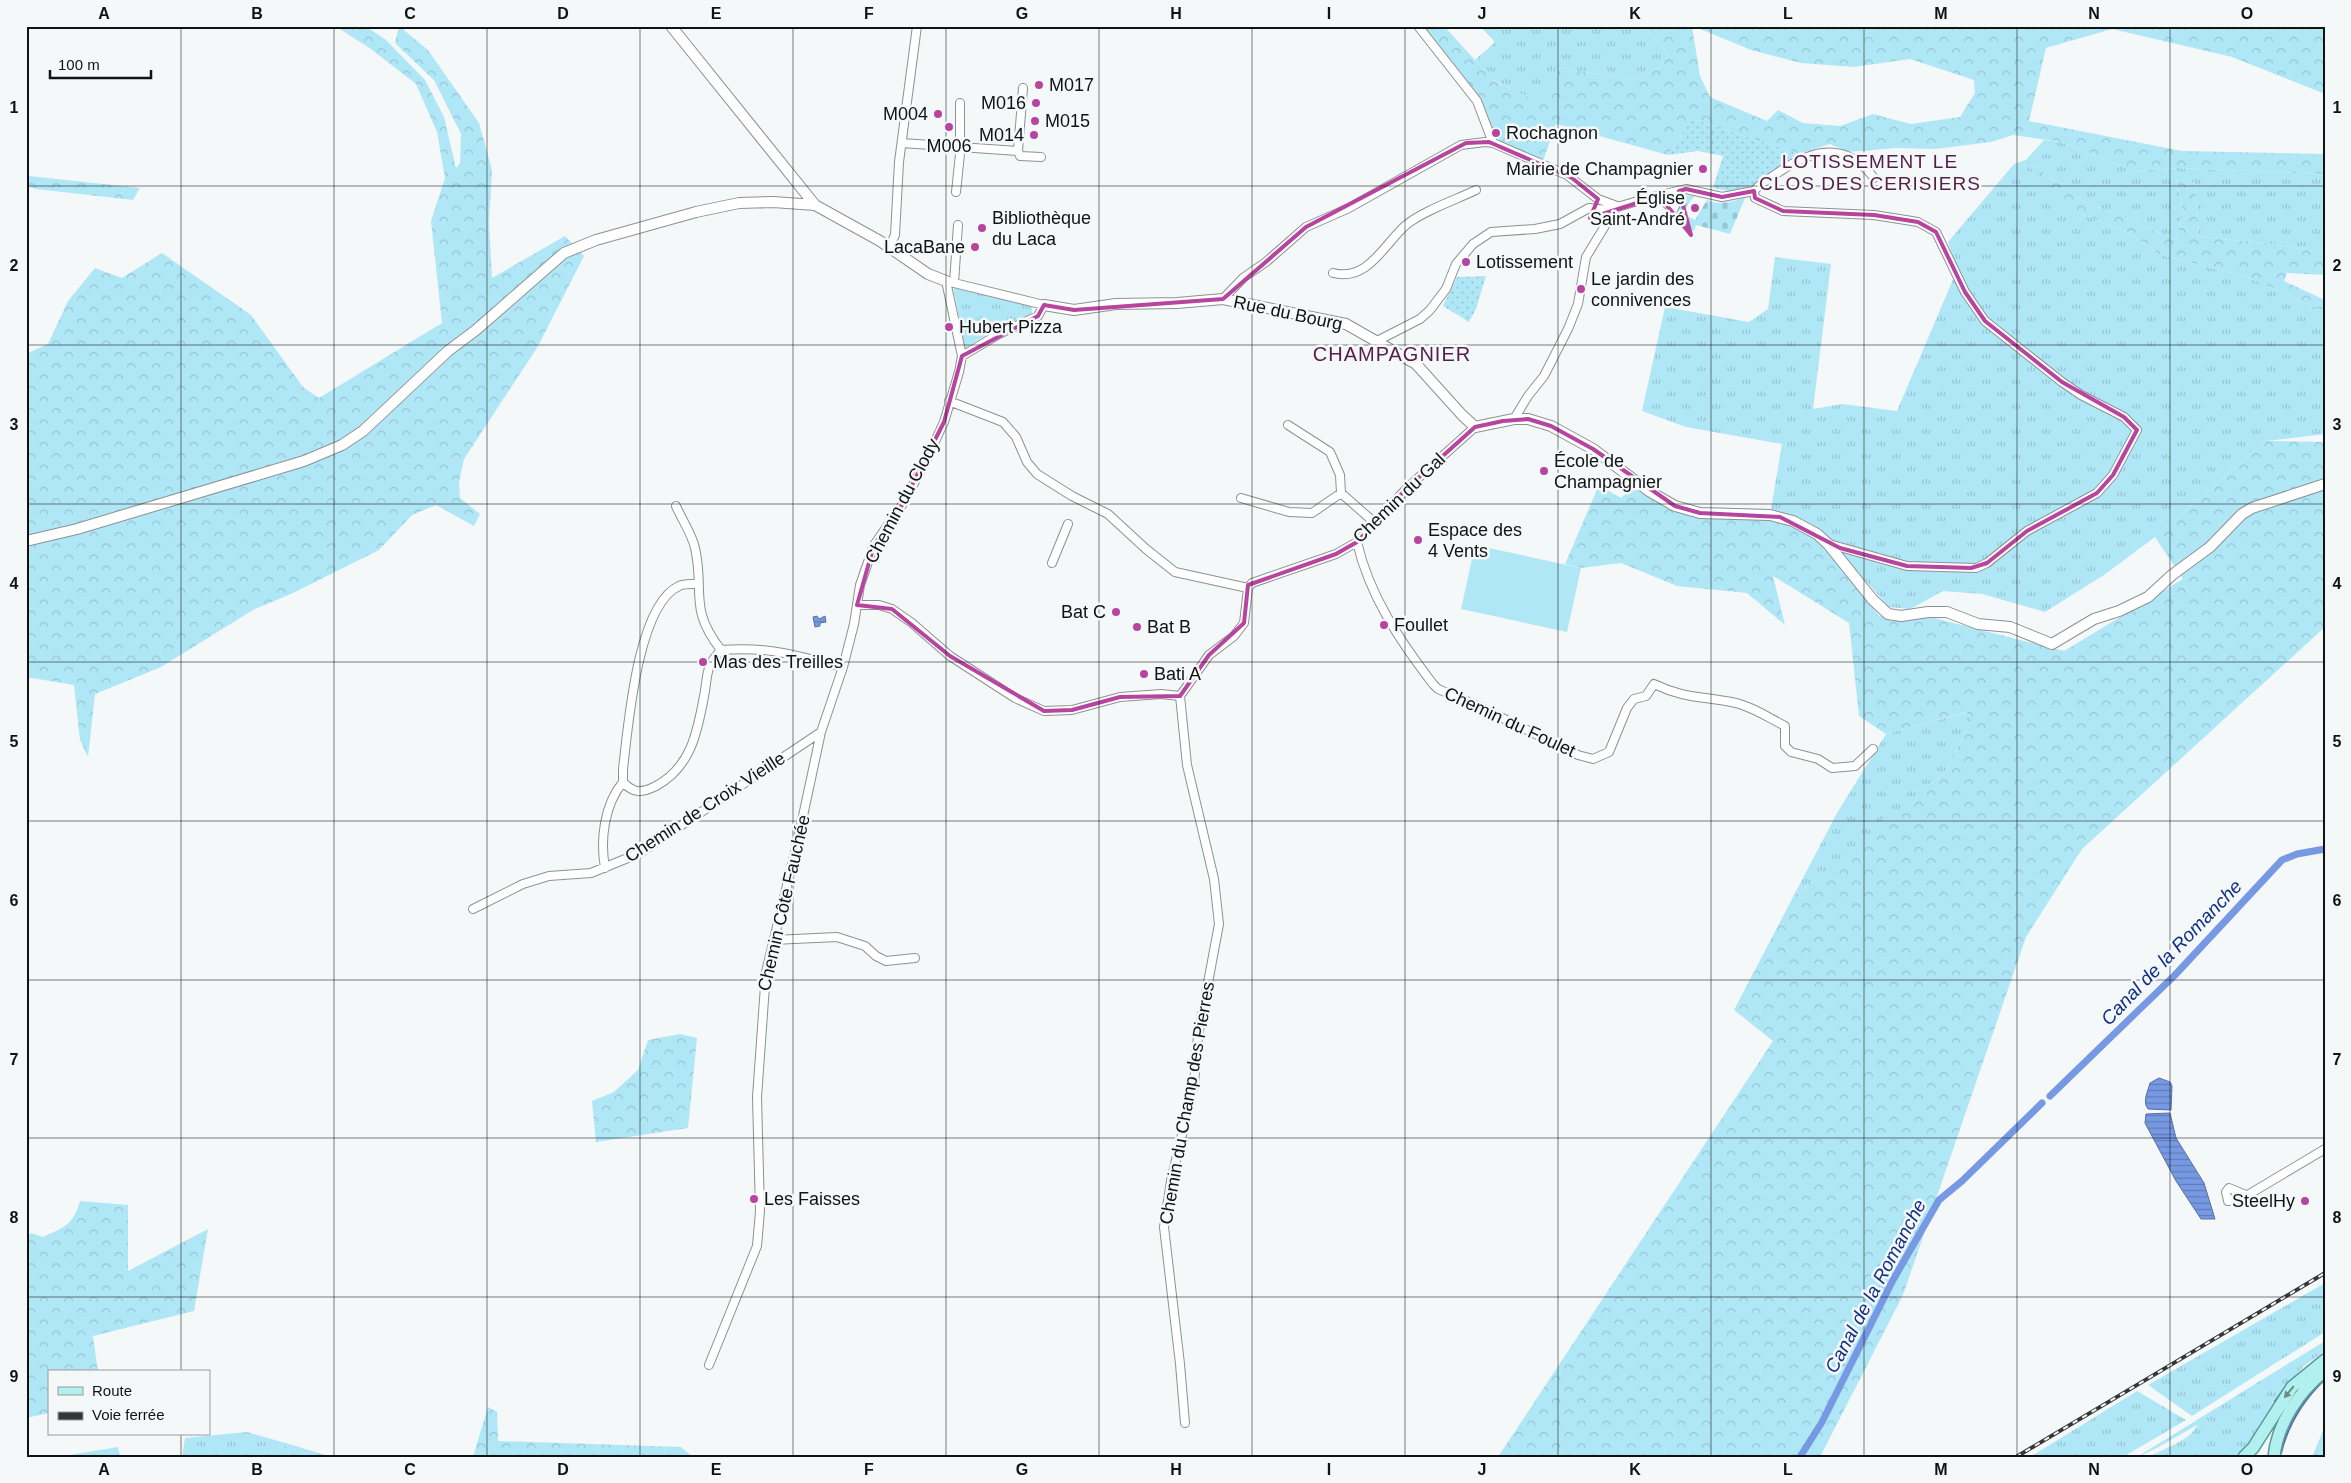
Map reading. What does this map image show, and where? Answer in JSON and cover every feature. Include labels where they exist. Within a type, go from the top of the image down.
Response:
[{"type":"main road","points":[[2244,1457],[2253,1448],[2292,1388],[2325,1360]]},
{"type":"main road","points":[[2274,1457],[2275,1448],[2285,1420],[2306,1389],[2325,1371]]},
{"type":"street","points":[[671,26],[815,205],[889,247],[928,274],[950,282],[1044,305],[1038,316],[999,334],[962,356],[950,282],[958,225]]},
{"type":"street","points":[[889,247],[895,235],[902,143],[917,26]]},
{"type":"street","points":[[1418,26],[1477,101],[1494,144]]},
{"type":"street","points":[[1023,88],[1018,151],[1020,156],[1041,157]]},
{"type":"street","points":[[956,192],[960,146],[960,103]]},
{"type":"street","points":[[1223,299],[1243,278],[1266,262],[1306,227],[1349,208],[1462,145],[1485,142],[1494,144],[1567,175],[1598,199],[1617,206]]},
{"type":"street","points":[[902,143],[1018,151]]},
{"type":"street","points":[[1377,341],[1420,319],[1430,310],[1446,289],[1456,264],[1473,244],[1491,232],[1536,229],[1560,224],[1582,210],[1594,208],[1607,210],[1686,189],[1722,197],[1754,191],[1804,157],[1825,151],[1838,151],[1865,166],[1874,178]]},
{"type":"street","points":[[1333,273],[1345,276],[1361,269],[1382,254],[1406,225],[1476,190]]},
{"type":"street","points":[[1659,196],[1673,210],[1680,196],[1679,191]]},
{"type":"street","points":[[1754,191],[1755,198],[1783,211],[1874,215],[1918,222],[1929,227],[1936,232],[1965,292],[1985,322],[2062,382],[2081,395],[2124,417],[2137,430],[2112,475],[2097,493],[2027,531],[1987,563],[1976,568],[1907,566],[1828,544]]},
{"type":"street","points":[[1594,208],[1598,199]]},
{"type":"street","points":[[26,541],[77,529],[304,461],[342,444],[363,431],[448,351],[476,330],[542,270],[564,253],[578,246],[696,212],[739,203],[773,202],[815,205]]},
{"type":"street","points":[[1514,419],[1528,396],[1544,376],[1568,329],[1578,304],[1586,257],[1617,206]]},
{"type":"street","name":"Rue du Bourg","points":[[1044,305],[1064,309],[1223,299],[1346,324],[1416,364],[1462,416],[1475,427]]},
{"type":"street","name":"Chemin du Clody","points":[[821,732],[843,666],[860,585],[874,545],[902,505],[944,422],[962,356]]},
{"type":"street","points":[[857,605],[879,605],[892,609],[912,623],[950,656],[1015,698],[1044,711],[1072,710],[1120,696],[1161,694],[1180,696],[1209,655],[1234,636],[1244,622],[1248,588],[1175,572],[1146,549],[1108,514],[1072,496],[1037,474],[1027,462],[1016,437],[1003,422],[949,402]]},
{"type":"street","points":[[1475,427],[1514,419],[1528,419],[1551,426],[1593,449],[1649,491],[1675,506],[1700,513],[1780,517],[1802,526],[1828,544],[1873,600],[1888,614],[1901,616],[1928,612],[1947,612],[1978,624],[2010,627],[2052,644],[2094,619],[2118,611],[2148,597],[2172,575],[2210,548],[2242,514],[2252,508],[2325,484]]},
{"type":"street","points":[[1288,425],[1330,452],[1340,476],[1341,492],[1375,523]]},
{"type":"street","name":"Chemin du Gal","points":[[1248,588],[1252,583],[1336,554],[1357,542],[1407,488],[1475,427]]},
{"type":"street","points":[[1241,498],[1289,512],[1312,513],[1341,492]]},
{"type":"street","points":[[676,506],[695,547],[700,611],[712,638],[722,650]]},
{"type":"street","points":[[1052,563],[1068,524]]},
{"type":"street","name":"Chemin du Foulet","points":[[1357,542],[1362,564],[1395,631],[1438,689],[1478,706],[1578,755],[1593,759],[1609,752],[1627,708],[1630,707],[1634,699],[1646,696],[1654,684],[1672,693],[1738,704],[1761,713],[1785,726],[1785,746],[1791,752],[1818,759],[1832,768],[1855,766],[1873,749]]},
{"type":"street","points":[[605,868],[602,846],[603,830],[615,791],[623,782],[633,688],[643,644],[655,614],[669,593],[680,585],[698,584]]},
{"type":"street","points":[[623,782],[630,789],[640,793],[662,782],[685,758],[694,742],[710,665],[722,650],[760,648],[799,654],[843,666]]},
{"type":"street","name":"Chemin du Champ des Pierres","points":[[1180,696],[1187,765],[1214,879],[1218,924],[1198,1036],[1194,1084],[1171,1181],[1164,1227],[1185,1423]]},
{"type":"street","name":"Chemin de Croix Vieille","points":[[473,909],[522,884],[549,876],[591,873],[640,853],[821,732]]},
{"type":"street","name":"Chemin Côte Fauchée","points":[[709,1365],[757,1246],[760,1211],[758,1078],[765,980],[821,732]]},
{"type":"street","points":[[773,940],[837,937],[865,946],[876,956],[886,961],[915,958]]},
{"type":"street","points":[[2246,1195],[2325,1149]]},
{"type":"highlighted area","points":[[1489,142],[1572,178],[1598,199],[1590,218],[1659,196],[1691,235],[1679,191],[1686,189],[1722,197],[1754,191],[1755,198],[1783,211],[1874,215],[1918,222],[1936,232],[1965,292],[1985,321],[2062,382],[2124,417],[2137,430],[2113,475],[2097,493],[2027,531],[1987,563],[1971,568],[1907,566],[1840,548],[1780,517],[1700,513],[1675,506],[1593,449],[1551,426],[1528,419],[1503,421],[1475,427],[1407,488],[1357,542],[1336,554],[1248,585],[1244,623],[1209,655],[1180,696],[1120,697],[1072,710],[1044,711],[950,656],[892,609],[857,605],[874,545],[902,505],[944,422],[962,356],[1038,316],[1044,305],[1074,310],[1223,299],[1306,227],[1466,143]]},
{"type":"green space","points":[[335,26],[365,26],[385,39],[425,80],[444,117],[456,168],[460,164],[461,134],[434,80],[395,43],[399,26],[428,50],[479,123],[492,170],[489,222],[492,278],[565,236],[584,256],[537,348],[464,459],[459,482],[460,498],[480,514],[474,526],[436,505],[412,515],[379,550],[293,593],[253,610],[161,667],[95,694],[88,757],[80,740],[74,685],[26,677],[26,354],[48,344],[68,301],[95,268],[122,278],[162,253],[251,315],[303,387],[319,398],[442,323],[431,221],[445,178],[437,132],[416,84],[371,49]]},
{"type":"green space","points":[[1421,26],[1444,26],[1494,81],[1542,103],[1560,68],[1633,80],[1659,68],[1669,55],[1644,26],[1692,26],[1700,76],[1710,97],[1767,121],[1778,110],[1803,123],[1840,126],[1873,114],[1911,124],[1960,117],[1975,93],[1974,80],[1910,59],[1854,67],[1801,63],[1751,50],[1693,26],[2325,26],[2325,94],[2232,57],[2112,29],[2046,48],[2029,121],[2182,151],[2325,154],[2325,174],[2176,168],[2134,171],[2062,142],[2013,135],[1991,142],[1935,149],[1896,148],[1849,152],[1830,144],[1799,154],[1692,119],[1668,155],[1556,124],[1543,161],[1495,142],[1482,104]]},
{"type":"green space","points":[[1480,26],[1644,26],[1669,55],[1659,68],[1633,80],[1560,68],[1542,104],[1493,80],[1475,60],[1495,42]]},
{"type":"green space","points":[[1692,119],[1799,154],[1756,184],[1733,192],[1713,188],[1723,156],[1698,151],[1668,155]]},
{"type":"green space","points":[[2044,140],[2062,142],[2134,171],[2176,168],[2325,174],[2325,253],[2266,243],[2199,237],[2195,183],[2176,179],[2183,212],[2176,240],[2081,200],[2027,161],[2080,213],[2129,233],[2161,255],[2248,277],[2316,308],[2325,310],[2325,434],[2266,441],[2155,537],[2104,575],[2045,612],[1982,594],[1943,591],[1910,609],[1889,607],[1825,535],[1771,509],[1782,444],[1686,427],[1642,411],[1665,307],[1749,322],[1768,309],[1775,257],[1831,264],[1813,409],[1842,404],[1897,411],[1957,270],[1948,242],[2014,164],[2026,160]]},
{"type":"green space","points":[[2026,160],[2081,200],[2176,240],[2183,212],[2176,178],[2195,183],[2199,237],[2266,243],[2325,253],[2325,275],[2287,273],[2284,281],[2325,300],[2325,310],[2316,308],[2248,277],[2161,255],[2129,233],[2080,213],[2045,192]]},
{"type":"green space","points":[[26,175],[140,188],[133,200],[36,189],[26,186]]},
{"type":"green space","points":[[1684,195],[1694,196],[1682,213],[1695,220],[1707,200],[1721,203],[1745,198],[1730,234],[1696,225],[1694,231],[1682,224],[1673,214]]},
{"type":"green space","points":[[1486,276],[1476,309],[1469,322],[1443,306],[1457,277]]},
{"type":"green space","points":[[953,286],[1032,305],[1032,317],[997,330],[965,348]]},
{"type":"green space","points":[[2266,441],[2325,442],[2325,627],[2082,849],[2026,937],[1903,1295],[1820,1457],[1498,1457],[1773,1041],[1734,1010],[1793,897],[1818,878],[1859,856],[1870,842],[1879,823],[1892,812],[1908,809],[1917,798],[1918,792],[1943,775],[1972,720],[1967,712],[1886,734],[1859,716],[1849,623],[1773,576],[1785,625],[1747,593],[1677,586],[1621,563],[1581,568],[1565,564],[1599,485],[1621,498],[1634,486],[1695,507],[1771,509],[1800,527],[1823,546],[1879,616],[1934,618],[2064,651],[2183,579],[2155,537]]},
{"type":"green space","points":[[1475,545],[1581,568],[1567,632],[1461,609]]},
{"type":"green space","points":[[1968,712],[1972,720],[1943,775],[1918,792],[1917,798],[1908,810],[1896,812],[1883,820],[1857,858],[1817,879],[1793,897],[1837,813],[1886,734]]},
{"type":"green space","points":[[680,1034],[697,1038],[688,1128],[596,1142],[592,1101],[614,1092],[638,1070],[648,1040]]},
{"type":"green space","points":[[80,1201],[128,1205],[128,1271],[208,1229],[194,1311],[93,1336],[98,1370],[48,1370],[48,1413],[26,1418],[26,1237],[31,1233],[43,1237],[63,1228],[71,1220]]},
{"type":"green space","points":[[2325,1283],[2325,1332],[2192,1416],[2148,1385]]},
{"type":"green space","points":[[2325,1341],[2325,1351],[2304,1366],[2274,1400],[2274,1404],[2250,1445],[2239,1454],[2232,1457],[2148,1457],[2182,1440],[2197,1425],[2137,1457]]},
{"type":"green space","points":[[2137,1391],[2186,1420],[2123,1457],[2030,1457]]},
{"type":"green space","points":[[488,1407],[497,1412],[498,1441],[681,1447],[693,1457],[473,1457]]},
{"type":"green space","points":[[2325,1426],[2325,1457],[2312,1457]]},
{"type":"green space","points":[[247,1432],[289,1444],[258,1457],[182,1457],[185,1438]]},
{"type":"green space","points":[[289,1444],[332,1457],[258,1457]]},
{"type":"green space","points":[[118,1447],[120,1457],[57,1457]]},
{"type":"water","points":[[817,616],[819,619],[825,616],[826,622],[820,623],[820,626],[815,627],[813,617]]},
{"type":"water","points":[[2159,1078],[2170,1082],[2172,1086],[2171,1110],[2148,1109],[2146,1106],[2146,1096],[2150,1083]]},
{"type":"water","points":[[2170,1113],[2176,1138],[2204,1183],[2215,1219],[2201,1219],[2176,1181],[2145,1123],[2146,1114]]},
{"type":"waterway","name":"Canal de la Romanche","points":[[2050,1096],[2175,975],[2282,860],[2297,854],[2325,849]]},
{"type":"waterway","name":"Canal de la Romanche","points":[[1800,1457],[1822,1422],[1893,1280],[1939,1200],[1962,1181],[2042,1103]]},
{"type":"waterway","points":[[2290,1382],[2325,1353]]},
{"type":"waterway","points":[[2281,1453],[2292,1423],[2310,1395],[2325,1379]]},
{"type":"waterway","points":[[2275,1401],[2287,1385]]},
{"type":"railway","points":[[2016,1457],[2325,1273]]},
{"type":"place","name":"M017","points":[[1039,85]]},
{"type":"place","name":"M016","points":[[1036,103]]},
{"type":"place","name":"M004","points":[[938,114]]},
{"type":"place","name":"M015","points":[[1035,121]]},
{"type":"place","name":"M006","points":[[949,127]]},
{"type":"place","name":"Rochagnon","points":[[1496,133]]},
{"type":"place","name":"M014","points":[[1034,135]]},
{"type":"place","name":"Mairie de Champagnier","points":[[1703,169]]},
{"type":"place","name":"Église Saint-André","points":[[1695,208]]},
{"type":"place","name":"Bibliothèque du Laca","points":[[982,228]]},
{"type":"place","name":"LacaBane","points":[[975,247]]},
{"type":"place","name":"Lotissement","points":[[1466,262]]},
{"type":"place","name":"Le jardin des connivences","points":[[1581,289]]},
{"type":"place","name":"Hubert Pizza","points":[[949,327]]},
{"type":"place","name":"École de Champagnier","points":[[1544,471]]},
{"type":"place","name":"Espace des 4 Vents","points":[[1418,540]]},
{"type":"place","name":"Bat C","points":[[1116,612]]},
{"type":"place","name":"Foullet","points":[[1384,625]]},
{"type":"place","name":"Bat B","points":[[1137,627]]},
{"type":"place","name":"Mas des Treilles","points":[[703,662]]},
{"type":"place","name":"Bati A","points":[[1144,674]]},
{"type":"place","name":"Les Faisses","points":[[754,1199]]},
{"type":"place","name":"SteelHy","points":[[2305,1201]]},
{"type":"district","name":"LOTISSEMENT LE CLOS DES CERISIERS","points":[[1870,172]]},
{"type":"district","name":"CHAMPAGNIER","points":[[1392,354]]}]
